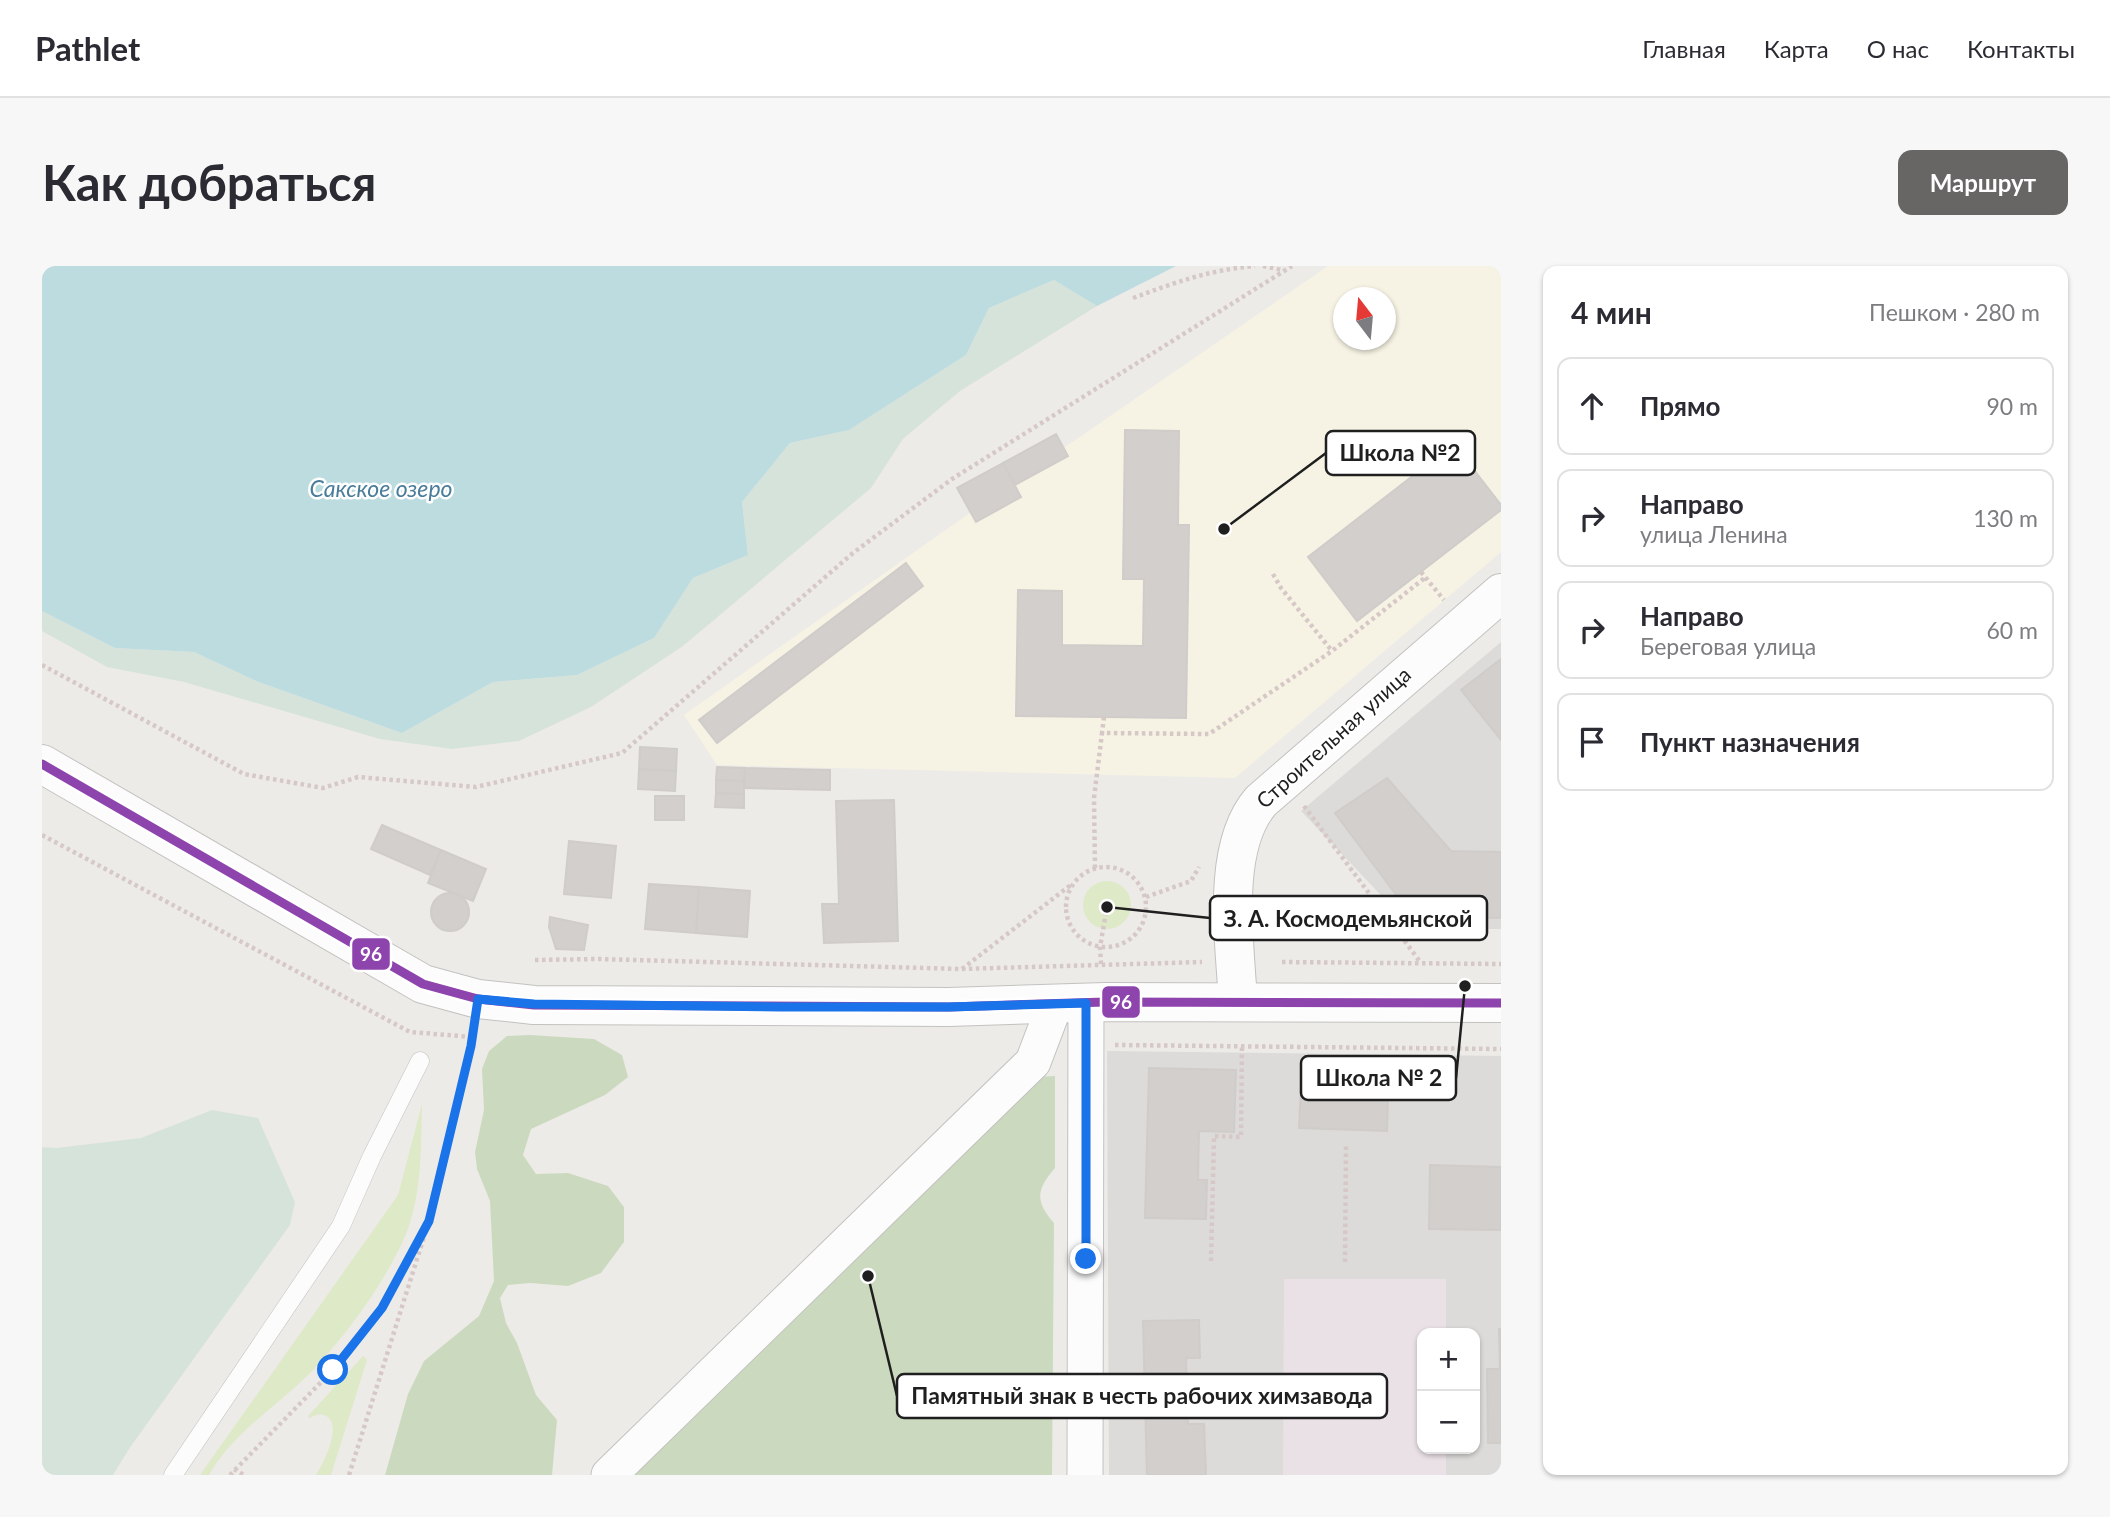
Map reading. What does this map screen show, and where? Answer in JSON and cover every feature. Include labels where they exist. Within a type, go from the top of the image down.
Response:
[{"type":"street","name":"Строительная улица","points":[[1238,1002],[1235,863],[1239,841],[1249,815],[1334,736],[1501,593]]},
{"type":"street","points":[[42,764],[423,984],[478,999],[534,1004],[780,1007],[1238,1002],[1501,1003]]},
{"type":"street","points":[[608,1475],[1033,1062],[1070,1003]]},
{"type":"street","points":[[1070,1003],[1085,1475]]},
{"type":"lane","points":[[173,1475],[341,1226],[372,1156],[420,1061]]},
{"type":"path","points":[[1133,298],[1221,269],[1255,266]]},
{"type":"path","points":[[1262,266],[1283,270]]},
{"type":"path","points":[[42,665],[244,774],[323,788],[358,777],[476,787],[622,753],[853,553],[952,479],[1292,266]]},
{"type":"path","points":[[1421,572],[1451,608]]},
{"type":"path","points":[[1273,574],[1281,588],[1332,651]]},
{"type":"path","points":[[1102,733],[1209,734],[1332,651],[1426,577]]},
{"type":"path","points":[[1095,868],[1094,798],[1104,717]]},
{"type":"path","points":[[1298,797],[1421,963]]},
{"type":"path","points":[[42,835],[410,1032],[472,1037]]},
{"type":"path","points":[[1146,897],[1191,881],[1202,862]]},
{"type":"path","points":[[961,969],[1083,874],[1095,868],[1108,866],[1121,869],[1132,875],[1141,885],[1147,910],[1144,923],[1136,934],[1126,942],[1100,947],[1077,934],[1069,923],[1066,910],[1067,896],[1076,881]]},
{"type":"path","points":[[1101,964],[1100,947],[1107,907]]},
{"type":"path","points":[[535,960],[598,959],[961,969],[1207,962]]},
{"type":"path","points":[[1282,962],[1501,964]]},
{"type":"path","points":[[349,1475],[429,1221],[472,1037],[478,999]]},
{"type":"path","points":[[1115,1052],[1114,1045],[1501,1048]]},
{"type":"path","points":[[1211,1261],[1214,1136],[1241,1137],[1242,1046]]},
{"type":"path","points":[[1345,1262],[1346,1145]]},
{"type":"path","points":[[230,1475],[333,1370],[382,1308],[429,1221]]},
{"type":"path","points":[[234,1469],[244,1475]]},
{"type":"shaded area","points":[[1328,266],[1501,266],[1501,552],[1235,778],[717,765],[684,715],[981,505]]},
{"type":"shaded area","points":[[1054,280],[1097,306],[960,391],[903,439],[871,488],[683,646],[591,707],[519,741],[452,749],[380,739],[184,682],[107,667],[42,631],[42,611],[115,648],[194,652],[256,681],[402,733],[493,682],[577,675],[654,638],[693,578],[748,555],[742,502],[790,443],[849,430],[966,355],[989,308]]},
{"type":"shaded area","points":[[1501,642],[1501,929],[1413,929],[1301,811]]},
{"type":"shaded area","points":[[1107,1051],[1501,1056],[1501,1475],[1109,1475]]},
{"type":"shaded area","points":[[212,1110],[258,1118],[295,1202],[290,1225],[113,1475],[42,1475],[42,1147],[56,1148],[141,1138]]},
{"type":"shaded area","points":[[1284,1279],[1446,1279],[1446,1328],[1417,1328],[1417,1454],[1446,1454],[1446,1475],[1283,1475]]},
{"type":"green space","points":[[1107,881],[1124,888],[1131,905],[1124,922],[1107,929],[1090,922],[1083,905],[1090,888]]},
{"type":"green space","points":[[507,1036],[594,1039],[622,1055],[628,1077],[605,1095],[531,1129],[523,1155],[536,1174],[568,1173],[608,1186],[624,1207],[624,1242],[601,1273],[568,1286],[530,1283],[508,1285],[500,1298],[506,1323],[517,1343],[536,1395],[557,1420],[552,1475],[385,1475],[408,1394],[424,1361],[479,1316],[494,1281],[490,1201],[477,1169],[475,1152],[484,1110],[482,1069],[489,1051]]},
{"type":"green space","points":[[1055,1076],[1055,1168],[1044,1183],[1040,1196],[1043,1208],[1054,1223],[1052,1475],[629,1475],[1033,1077]]},
{"type":"green space","points":[[422,1104],[418,1188],[412,1216],[395,1258],[382,1280],[351,1325],[318,1365],[228,1448],[209,1475],[200,1475],[398,1195]]},
{"type":"green space","points":[[363,1356],[367,1360],[331,1475],[316,1475],[330,1445],[333,1427],[326,1416],[308,1416]]},
{"type":"water","name":"Сакское озеро","points":[[42,266],[1176,266],[1097,306],[1054,280],[989,308],[966,355],[849,430],[790,443],[742,502],[748,555],[693,578],[654,638],[577,675],[493,682],[402,733],[256,681],[194,652],[115,648],[42,611]]},
{"type":"building","points":[[1125,430],[1179,431],[1178,525],[1189,525],[1186,718],[1016,716],[1018,590],[1062,591],[1062,645],[1143,646],[1144,579],[1123,579]]},
{"type":"building","points":[[1056,434],[1068,456],[1015,485],[1003,463]]},
{"type":"building","points":[[1454,444],[1501,505],[1501,510],[1357,621],[1308,557]]},
{"type":"building","points":[[1003,463],[1021,497],[976,522],[957,488]]},
{"type":"building","points":[[906,563],[923,586],[717,743],[699,720]]},
{"type":"building","points":[[1501,659],[1501,740],[1461,690]]},
{"type":"building","points":[[640,747],[677,749],[676,771],[639,769]]},
{"type":"building","points":[[717,767],[745,768],[744,781],[716,780]]},
{"type":"building","points":[[745,768],[830,770],[830,790],[744,788]]},
{"type":"building","points":[[639,769],[676,771],[675,791],[638,789]]},
{"type":"building","points":[[1387,778],[1451,851],[1501,852],[1501,918],[1412,916],[1335,813]]},
{"type":"building","points":[[716,780],[744,781],[744,794],[716,793]]},
{"type":"building","points":[[716,793],[744,794],[744,808],[715,807]]},
{"type":"building","points":[[655,796],[684,796],[684,820],[655,820]]},
{"type":"building","points":[[894,800],[898,941],[824,943],[822,904],[839,904],[836,801]]},
{"type":"building","points":[[382,825],[441,850],[430,875],[371,849]]},
{"type":"building","points":[[569,841],[616,846],[611,898],[564,894]]},
{"type":"building","points":[[441,850],[486,869],[473,901],[428,883]]},
{"type":"building","points":[[649,884],[699,887],[696,933],[645,929]]},
{"type":"building","points":[[699,887],[750,891],[747,937],[696,933]]},
{"type":"building","points":[[450,893],[464,898],[469,912],[464,926],[450,931],[436,926],[431,912],[436,898]]},
{"type":"building","points":[[550,917],[588,925],[584,950],[556,949],[549,927]]},
{"type":"building","points":[[1302,1066],[1389,1069],[1387,1131],[1299,1128]]},
{"type":"building","points":[[1149,1068],[1236,1070],[1234,1132],[1199,1131],[1198,1180],[1207,1180],[1206,1219],[1145,1218]]},
{"type":"building","points":[[1430,1165],[1501,1167],[1501,1230],[1429,1229]]},
{"type":"building","points":[[1199,1320],[1200,1358],[1186,1358],[1188,1424],[1204,1424],[1206,1475],[1147,1475],[1143,1321]]},
{"type":"building","points":[[1501,1329],[1501,1443],[1488,1443],[1487,1369],[1500,1369]]},
{"type":"transit line","name":"96","points":[[42,764],[423,984],[478,999],[534,1005],[949,1007],[1105,1002],[1501,1003]]},
{"type":"place","name":"Школа №2","points":[[1224,529]]},
{"type":"place","name":"З. А. Космодемьянской","points":[[1107,907]]},
{"type":"place","name":"Школа № 2","points":[[1465,986]]},
{"type":"place","name":"Памятный знак в честь рабочих химзавода","points":[[868,1276]]},
{"type":"route","points":[[333,1370],[382,1308],[429,1221],[471,1046],[478,999],[534,1004],[780,1007],[949,1007],[1086,1003],[1086,1259]]}]
